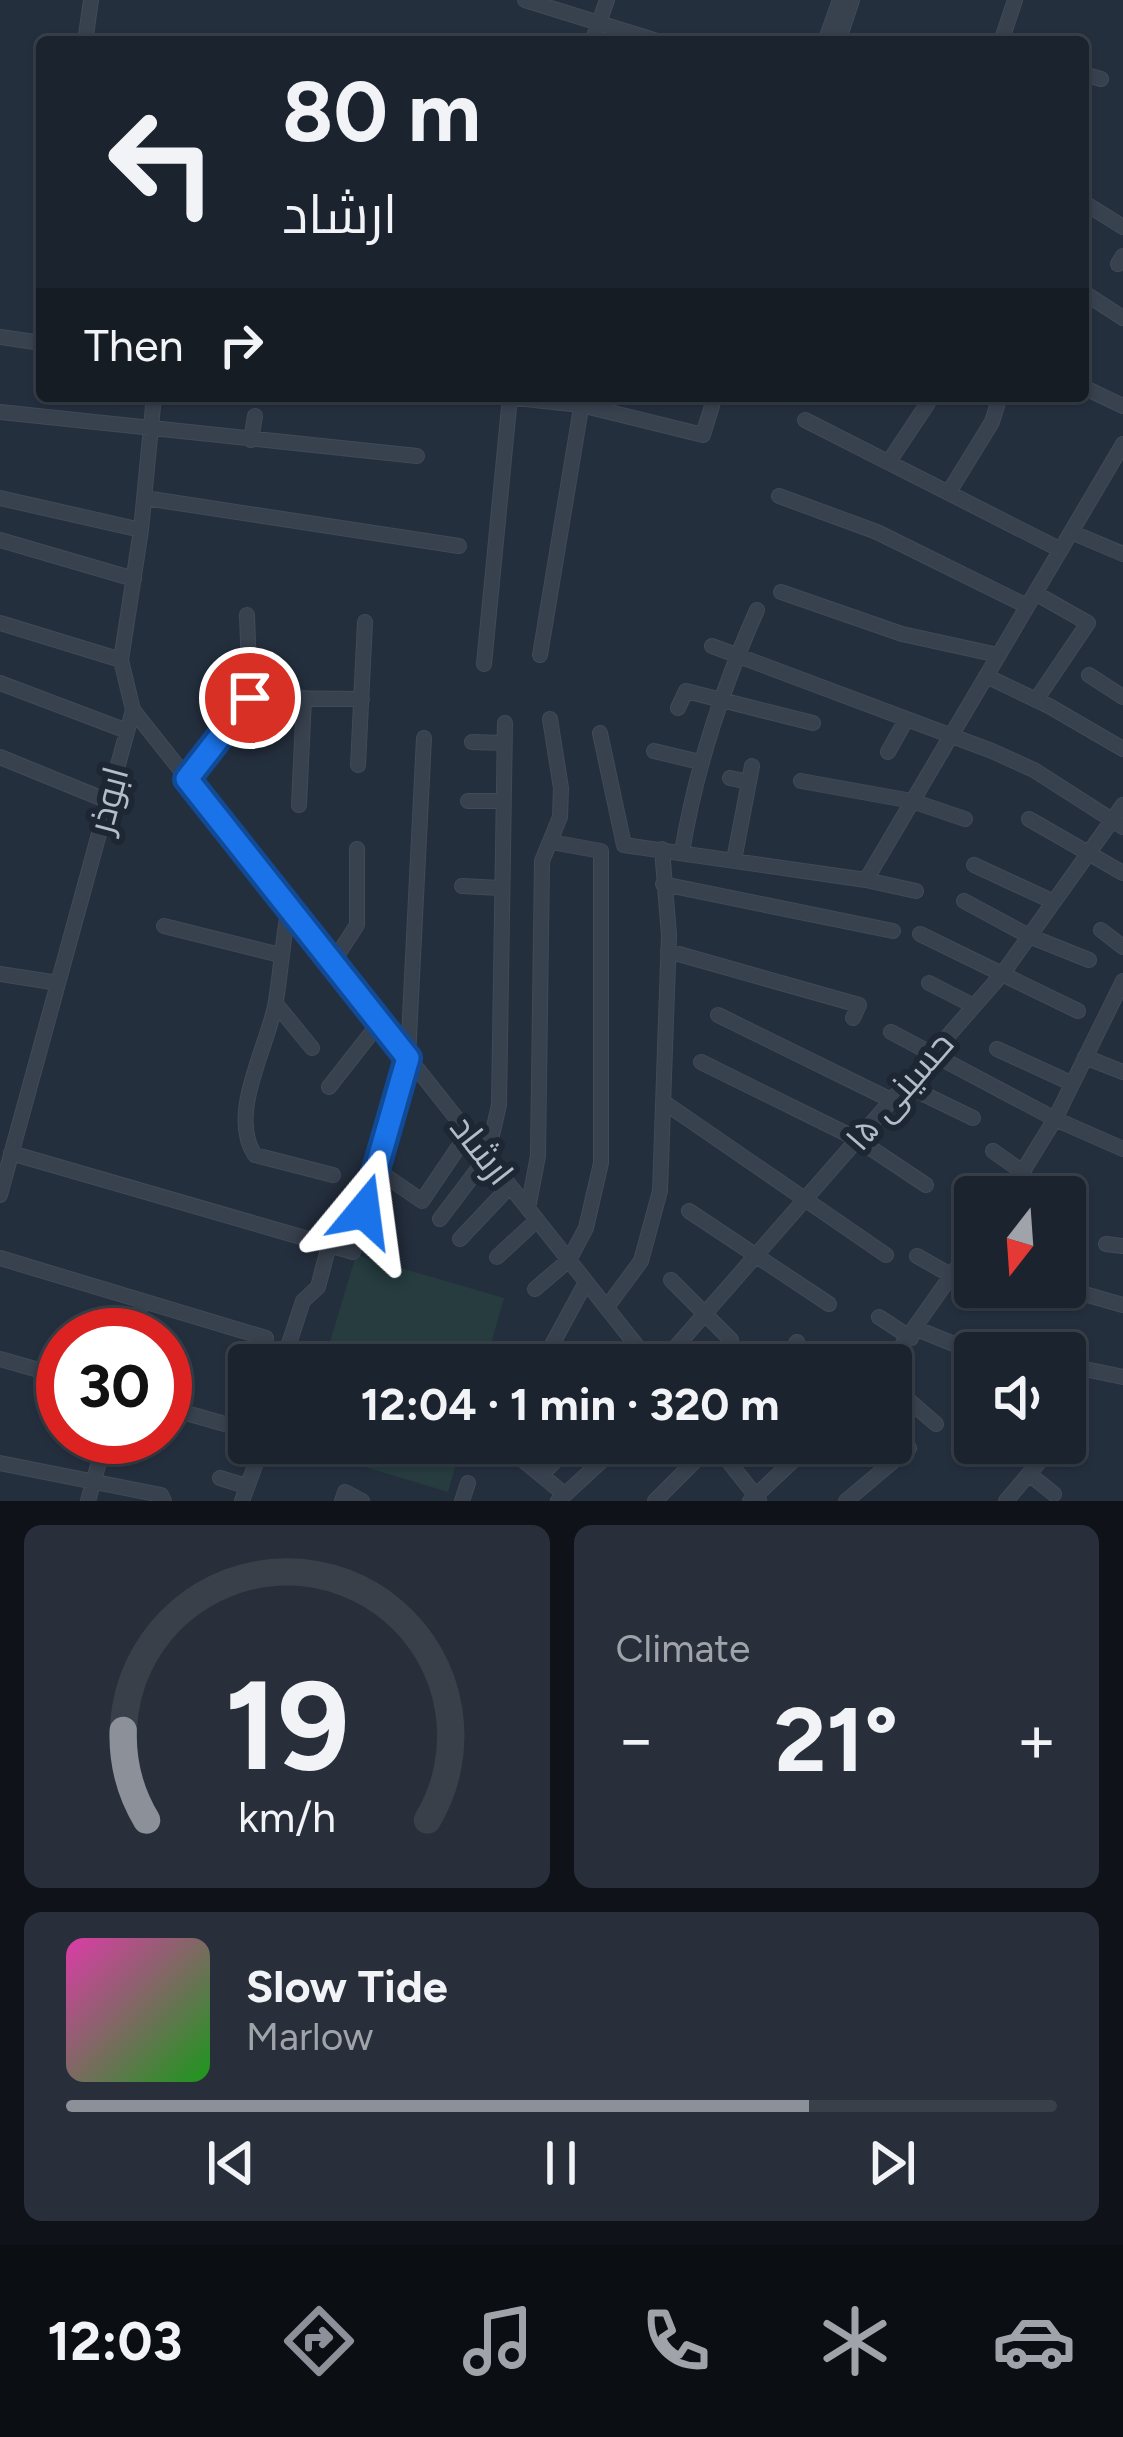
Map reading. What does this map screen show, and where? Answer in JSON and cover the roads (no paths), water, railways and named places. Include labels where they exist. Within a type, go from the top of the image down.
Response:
[{"type":"street","points":[[87,36],[91,0]]},
{"type":"street","points":[[525,0],[641,36]]},
{"type":"street","points":[[594,36],[607,0]]},
{"type":"street","points":[[827,36],[840,0]]},
{"type":"street","points":[[840,36],[852,0]]},
{"type":"street","points":[[1003,36],[1015,0]]},
{"type":"street","points":[[1089,76],[1101,80]]},
{"type":"street","points":[[1089,206],[1123,227]]},
{"type":"street","points":[[1089,295],[1121,313]]},
{"type":"street","points":[[0,337],[36,342]]},
{"type":"street","points":[[1089,390],[1123,406]]},
{"type":"street","name":"ابوذر","points":[[1,1184],[133,710],[121,660],[141,530],[153,402]]},
{"type":"street","points":[[484,664],[510,402]]},
{"type":"street","points":[[540,656],[582,402]]},
{"type":"street","points":[[589,402],[703,435],[713,402]]},
{"type":"street","points":[[949,492],[992,422],[998,402]]},
{"type":"street","points":[[890,460],[928,403]]},
{"type":"street","points":[[0,412],[417,456]]},
{"type":"street","points":[[251,440],[255,416]]},
{"type":"street","points":[[805,419],[1060,550]]},
{"type":"street","points":[[866,880],[1060,550],[1118,464],[1123,444]]},
{"type":"street","points":[[779,496],[878,532],[1088,623],[1036,700]]},
{"type":"street","points":[[0,498],[141,530]]},
{"type":"street","points":[[145,498],[459,546]]},
{"type":"street","points":[[1071,532],[1123,554]]},
{"type":"street","points":[[0,540],[134,579]]},
{"type":"street","points":[[781,592],[902,634],[998,655]]},
{"type":"street","points":[[682,852],[700,762],[757,610]]},
{"type":"street","points":[[187,779],[250,698],[247,615]]},
{"type":"street","points":[[0,622],[121,660]]},
{"type":"street","points":[[358,765],[365,622]]},
{"type":"street","points":[[712,646],[1034,770],[1118,824]]},
{"type":"street","points":[[1088,675],[1123,697]]},
{"type":"street","points":[[986,676],[1123,749]]},
{"type":"street","points":[[0,683],[127,731]]},
{"type":"street","points":[[678,708],[686,691],[813,723]]},
{"type":"street","points":[[250,698],[362,699]]},
{"type":"street","points":[[299,805],[304,698]]},
{"type":"street","name":"ارشاد","points":[[133,710],[636,1344]]},
{"type":"street","points":[[497,1257],[533,1214],[538,1156],[539,906],[542,862],[560,817],[561,788],[550,719]]},
{"type":"street","points":[[888,752],[906,720]]},
{"type":"street","points":[[440,1219],[487,1157],[499,1106],[505,723]]},
{"type":"street","points":[[600,733],[623,845],[916,891]]},
{"type":"street","points":[[11,1153],[352,1252],[408,1058],[424,738]]},
{"type":"street","points":[[472,742],[504,743]]},
{"type":"street","points":[[655,751],[700,762]]},
{"type":"street","points":[[0,757],[108,801]]},
{"type":"street","points":[[730,778],[750,774],[734,860]]},
{"type":"street","points":[[801,781],[912,801],[965,819]]},
{"type":"street","points":[[468,801],[502,801]]},
{"type":"street","name":"حسینی ۱۵","points":[[674,1344],[1003,973],[1089,852],[1118,824],[1123,805]]},
{"type":"street","points":[[1029,819],[1123,873]]},
{"type":"street","points":[[535,1289],[569,1260],[586,1228],[601,1163],[601,850],[550,842]]},
{"type":"street","points":[[333,962],[357,925],[357,849]]},
{"type":"street","points":[[607,1307],[641,1261],[661,1191],[668,951],[662,849]]},
{"type":"street","points":[[974,866],[1054,902]]},
{"type":"street","points":[[663,884],[893,931]]},
{"type":"street","points":[[461,886],[500,887]]},
{"type":"street","points":[[964,901],[1029,936],[1089,960]]},
{"type":"street","points":[[289,907],[276,1004],[246,1111],[248,1145],[255,1155],[334,1175]]},
{"type":"street","points":[[164,926],[280,955]]},
{"type":"street","points":[[1101,930],[1123,947]]},
{"type":"street","points":[[920,934],[1078,1011]]},
{"type":"street","points":[[668,951],[859,1005],[853,1018]]},
{"type":"street","points":[[0,974],[58,983]]},
{"type":"street","points":[[1022,1176],[1119,999],[1123,981]]},
{"type":"street","points":[[929,983],[974,1006]]},
{"type":"street","points":[[276,1004],[312,1048]]},
{"type":"street","points":[[718,1015],[891,1100]]},
{"type":"street","points":[[329,1087],[380,1022]]},
{"type":"street","points":[[891,1032],[1055,1119],[1123,1149]]},
{"type":"street","points":[[998,1049],[1071,1083]]},
{"type":"street","points":[[1085,1057],[1123,1072]]},
{"type":"street","points":[[701,1062],[857,1139],[926,1185]]},
{"type":"street","points":[[905,1084],[973,1118]]},
{"type":"street","points":[[665,1103],[886,1256]]},
{"type":"street","points":[[376,1170],[422,1202],[468,1133]]},
{"type":"street","points":[[993,1151],[1024,1173]]},
{"type":"street","points":[[460,1238],[510,1186]]},
{"type":"street","points":[[689,1211],[829,1304]]},
{"type":"street","points":[[289,1344],[303,1300],[318,1287],[329,1246]]},
{"type":"street","points":[[917,1256],[954,1277]]},
{"type":"street","points":[[0,1258],[266,1338]]},
{"type":"street","points":[[906,1344],[954,1271]]},
{"type":"street","points":[[671,1280],[730,1340]]},
{"type":"street","points":[[552,1344],[586,1282]]},
{"type":"street","points":[[1086,1294],[1123,1305]]},
{"type":"street","points":[[140,1308],[142,1301]]},
{"type":"street","points":[[878,1317],[954,1346]]},
{"type":"street","points":[[0,1359],[36,1369]]},
{"type":"street","points":[[1086,1369],[1123,1377]]},
{"type":"street","points":[[912,1403],[936,1424]]},
{"type":"street","points":[[192,1415],[228,1425]]},
{"type":"street","points":[[0,1463],[160,1495],[164,1501]]},
{"type":"street","points":[[88,1501],[99,1464]]},
{"type":"street","points":[[220,1478],[244,1493],[255,1464]]},
{"type":"street","points":[[528,1464],[560,1497],[597,1464]]},
{"type":"street","points":[[541,1475],[552,1464]]},
{"type":"street","points":[[655,1501],[693,1464]]},
{"type":"street","points":[[729,1464],[755,1499],[791,1464]]},
{"type":"street","points":[[846,1501],[890,1464]]},
{"type":"street","points":[[1006,1501],[1037,1464]]},
{"type":"street","points":[[1029,1474],[1054,1494]]},
{"type":"street","points":[[462,1501],[468,1483]]},
{"type":"street","points":[[343,1496],[362,1501]]}]
